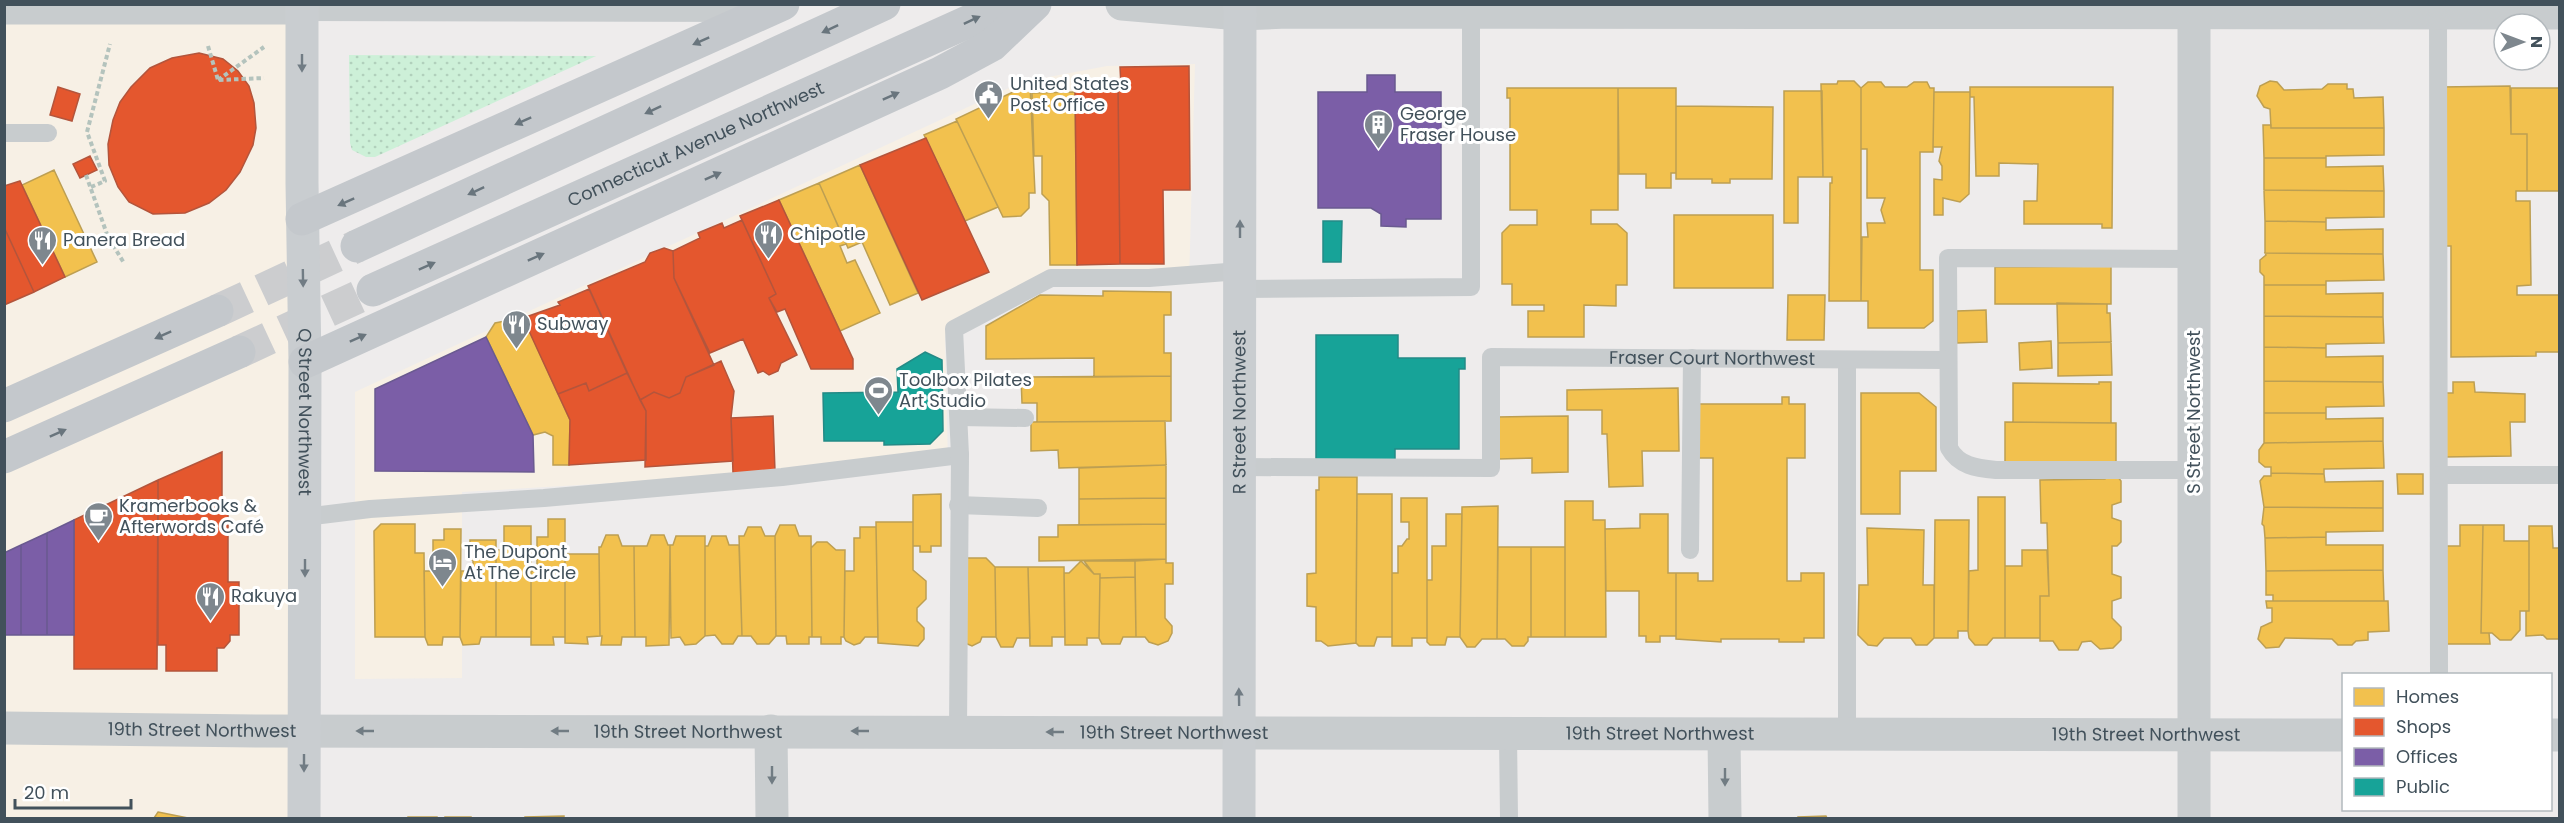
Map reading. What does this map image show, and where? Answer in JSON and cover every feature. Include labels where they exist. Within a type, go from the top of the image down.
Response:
[{"type":"main road","points":[[357,246],[884,4]]},
{"type":"main road","name":"Connecticut Avenue Northwest","points":[[373,290],[983,15],[1019,4]]},
{"type":"main road","points":[[305,362],[940,73],[992,45],[1035,4]]},
{"type":"main road","name":"Q Street Northwest","points":[[302,6],[305,362],[304,819]]},
{"type":"main road","points":[[302,219],[777,6]]},
{"type":"main road","name":"R Street Northwest","points":[[1239,819],[1240,9]]},
{"type":"main road","points":[[4,406],[217,311]]},
{"type":"main road","points":[[4,457],[239,352]]},
{"type":"street","points":[[1122,4],[1240,9],[1471,13],[2193,9],[2559,13]]},
{"type":"street","points":[[4,8],[777,6]]},
{"type":"street","name":"S Street Northwest","points":[[2193,9],[2194,819]]},
{"type":"street","name":"19th Street Northwest","points":[[4,728],[304,731],[2342,735]]},
{"type":"street","points":[[771,731],[772,819]]},
{"type":"street","points":[[1724,735],[1725,819]]},
{"type":"lane","points":[[958,731],[960,454],[954,329],[1051,278],[1149,278],[1471,287],[1471,13]]},
{"type":"lane","points":[[2438,13],[2439,673]]},
{"type":"lane","points":[[4,133],[48,133]]},
{"type":"lane","points":[[2193,259],[1948,258],[1949,448],[1954,458],[1965,465],[1996,470],[2193,471]]},
{"type":"lane","name":"Fraser Court Northwest","points":[[1239,468],[1491,468],[1491,357],[1948,360]]},
{"type":"lane","points":[[1690,550],[1692,358]]},
{"type":"lane","points":[[1847,360],[1847,734]]},
{"type":"lane","points":[[959,417],[1025,418]]},
{"type":"lane","points":[[305,517],[370,509],[544,498],[782,477],[960,454]]},
{"type":"lane","points":[[2439,475],[2559,475]]},
{"type":"lane","points":[[958,505],[1038,508]]},
{"type":"lane","points":[[1508,734],[1509,819]]},
{"type":"path","points":[[91,187],[105,181],[87,132],[110,45]]},
{"type":"path","points":[[208,46],[218,80]]},
{"type":"path","points":[[218,80],[264,47]]},
{"type":"path","points":[[218,80],[264,78]]},
{"type":"path","points":[[86,175],[108,237],[124,263]]},
{"type":"shaded area","points":[[5,8],[302,8],[304,818],[5,818]]},
{"type":"shaded area","points":[[1195,64],[1189,284],[1052,285],[945,336],[948,463],[462,492],[462,678],[355,679],[355,392],[1022,82],[1107,66]]},
{"type":"green space","points":[[349,55],[596,56],[375,157],[366,157],[352,150],[350,143]]},
{"type":"building: Homes","points":[[1838,81],[1854,81],[1861,88],[1861,301],[1829,301],[1830,183],[1832,183],[1832,177],[1823,177],[1821,84],[1837,84]]},
{"type":"building: Homes","points":[[2270,81],[2277,82],[2284,90],[2322,89],[2328,84],[2347,84],[2347,89],[2353,89],[2354,98],[2383,97],[2384,128],[2271,128],[2270,109],[2264,107],[2257,96],[2260,86]]},
{"type":"building: Homes","points":[[1868,82],[1881,82],[1885,87],[1907,87],[1914,82],[1927,82],[1930,88],[1934,88],[1933,152],[1920,152],[1920,270],[1933,270],[1933,321],[1924,328],[1868,328],[1868,301],[1861,301],[1862,237],[1868,237],[1867,223],[1885,223],[1881,210],[1885,198],[1867,198],[1867,149],[1861,149],[1861,88]]},
{"type":"building: Homes","points":[[1030,84],[1035,193],[1029,193],[1029,208],[1021,216],[1003,217],[956,119]]},
{"type":"building: Homes","points":[[2510,86],[2511,134],[2527,134],[2527,191],[2516,191],[2516,201],[2530,201],[2531,285],[2517,286],[2517,295],[2560,295],[2560,352],[2536,352],[2536,356],[2451,357],[2451,246],[2446,246],[2441,87]]},
{"type":"building: Homes","points":[[1970,87],[2113,87],[2112,228],[2102,228],[2102,224],[2024,224],[2024,201],[2037,201],[2038,164],[1999,163],[1999,176],[1976,176],[1974,97],[1970,97]]},
{"type":"building: Homes","points":[[1507,88],[1618,88],[1618,210],[1591,210],[1591,224],[1617,224],[1627,233],[1627,285],[1616,285],[1616,306],[1584,305],[1584,337],[1528,337],[1528,311],[1544,311],[1544,305],[1512,305],[1512,284],[1502,284],[1502,233],[1510,225],[1537,225],[1537,210],[1510,210],[1510,98],[1507,98]]},
{"type":"building: Homes","points":[[1618,88],[1676,88],[1676,173],[1671,173],[1671,188],[1646,188],[1646,174],[1619,174]]},
{"type":"building: Homes","points":[[2511,88],[2560,88],[2560,191],[2527,191],[2527,134],[2511,134]]},
{"type":"building: Homes","points":[[1784,91],[1822,91],[1823,177],[1798,177],[1798,223],[1784,223]]},
{"type":"building: Homes","points":[[1075,92],[1077,265],[1050,265],[1049,201],[1042,194],[1042,156],[1034,156],[1032,93]]},
{"type":"building: Homes","points":[[1934,92],[1970,92],[1969,194],[1960,202],[1943,198],[1943,215],[1934,215],[1934,179],[1942,180],[1942,166],[1939,161],[1942,147],[1933,147]]},
{"type":"building: Homes","points":[[1676,106],[1773,107],[1772,179],[1730,179],[1730,183],[1712,183],[1712,179],[1676,179]]},
{"type":"building: Homes","points":[[957,121],[998,207],[965,221],[924,135]]},
{"type":"building: Homes","points":[[2263,125],[2271,125],[2271,128],[2384,128],[2384,155],[2264,158]]},
{"type":"building: Homes","points":[[2264,158],[2326,158],[2326,167],[2383,166],[2384,191],[2264,190]]},
{"type":"building: Homes","points":[[860,165],[918,293],[890,305],[862,242],[848,248],[819,183]]},
{"type":"building: Homes","points":[[54,170],[97,262],[65,277],[22,185]]},
{"type":"building: Homes","points":[[819,183],[846,244],[840,246],[847,263],[855,260],[880,313],[840,331],[779,200]]},
{"type":"building: Homes","points":[[2264,190],[2384,191],[2384,217],[2326,218],[2326,222],[2265,221]]},
{"type":"building: Homes","points":[[1674,215],[1773,215],[1773,288],[1674,288]]},
{"type":"building: Homes","points":[[2265,221],[2326,222],[2326,230],[2383,229],[2383,254],[2265,253]]},
{"type":"building: Homes","points":[[2265,253],[2383,254],[2384,280],[2326,281],[2326,285],[2264,285],[2264,276],[2260,272],[2260,260],[2266,255]]},
{"type":"building: Homes","points":[[2111,266],[2111,304],[1995,304],[1995,267]]},
{"type":"building: Homes","points":[[2264,285],[2326,285],[2326,294],[2383,293],[2383,317],[2264,316]]},
{"type":"building: Homes","points":[[1103,291],[1171,292],[1171,315],[1164,315],[1164,353],[1171,353],[1171,376],[1094,377],[1094,358],[986,359],[986,326],[1040,295],[1103,296]]},
{"type":"building: Homes","points":[[1788,295],[1825,295],[1824,340],[1787,340]]},
{"type":"building: Homes","points":[[2057,303],[2107,304],[2107,313],[2110,313],[2111,342],[2058,343]]},
{"type":"building: Homes","points":[[1986,310],[1987,342],[1957,343],[1957,311]]},
{"type":"building: Homes","points":[[2264,316],[2383,317],[2384,343],[2326,344],[2326,348],[2264,347]]},
{"type":"building: Homes","points":[[505,321],[513,326],[525,321],[570,420],[569,465],[553,465],[553,436],[545,432],[533,435],[486,337],[495,323]]},
{"type":"building: Homes","points":[[2051,341],[2052,368],[2020,370],[2019,343]]},
{"type":"building: Homes","points":[[2111,342],[2112,375],[2058,376],[2058,343]]},
{"type":"building: Homes","points":[[2264,347],[2326,348],[2326,357],[2383,356],[2383,382],[2264,381]]},
{"type":"building: Homes","points":[[1171,376],[1171,421],[1037,422],[1037,403],[1022,403],[1021,377]]},
{"type":"building: Homes","points":[[2264,381],[2383,382],[2384,406],[2326,407],[2326,413],[2264,413]]},
{"type":"building: Homes","points":[[2099,382],[2111,382],[2111,423],[2013,422],[2013,383],[2099,384]]},
{"type":"building: Homes","points":[[2453,382],[2474,382],[2475,392],[2525,394],[2525,422],[2510,422],[2511,456],[2444,457],[2443,393],[2453,393]]},
{"type":"building: Homes","points":[[1678,388],[1679,451],[1642,451],[1643,486],[1609,487],[1607,434],[1602,434],[1602,410],[1567,410],[1567,390]]},
{"type":"building: Homes","points":[[1861,393],[1919,393],[1936,407],[1936,471],[1900,471],[1900,514],[1861,514]]},
{"type":"building: Homes","points":[[1782,397],[1789,397],[1789,404],[1805,404],[1805,458],[1787,458],[1787,581],[1801,581],[1801,573],[1824,573],[1824,638],[1804,638],[1804,642],[1779,642],[1779,639],[1721,639],[1721,642],[1676,639],[1676,573],[1698,573],[1698,581],[1713,581],[1713,458],[1696,458],[1695,404],[1782,404]]},
{"type":"building: Homes","points":[[2264,413],[2326,413],[2326,419],[2383,418],[2383,441],[2264,443]]},
{"type":"building: Homes","points":[[1568,416],[1568,472],[1532,473],[1532,458],[1498,459],[1497,417]]},
{"type":"building: Homes","points":[[1165,421],[1166,465],[1059,468],[1058,450],[1031,451],[1031,422]]},
{"type":"building: Homes","points":[[2005,422],[2116,423],[2116,462],[2005,462]]},
{"type":"building: Homes","points":[[2383,441],[2384,468],[2324,469],[2324,474],[2271,473],[2271,467],[2265,467],[2259,462],[2259,450],[2264,443]]},
{"type":"building: Homes","points":[[1166,465],[1166,498],[1079,499],[1079,468]]},
{"type":"building: Homes","points":[[2271,473],[2324,474],[2325,482],[2383,481],[2383,508],[2264,507],[2260,481],[2264,476],[2271,476]]},
{"type":"building: Homes","points":[[2397,474],[2423,474],[2423,494],[2398,494]]},
{"type":"building: Homes","points":[[1319,477],[1357,477],[1356,643],[1328,646],[1321,641],[1316,641],[1316,607],[1307,606],[1307,574],[1316,573],[1316,490],[1319,490]]},
{"type":"building: Homes","points":[[2118,477],[2121,481],[2121,502],[2112,505],[2112,518],[2121,521],[2121,542],[2117,546],[2112,546],[2112,574],[2121,577],[2121,598],[2112,601],[2112,618],[2121,627],[2121,640],[2113,648],[2100,649],[2091,641],[2082,642],[2078,650],[2059,650],[2053,641],[2040,641],[2040,596],[2049,596],[2047,523],[2041,523],[2040,480],[2105,479]]},
{"type":"building: Homes","points":[[941,494],[941,546],[931,546],[931,552],[920,552],[920,546],[913,546],[913,495]]},
{"type":"building: Homes","points":[[1357,494],[1392,494],[1392,637],[1377,637],[1374,646],[1359,646],[1356,643]]},
{"type":"building: Homes","points":[[1978,497],[2005,497],[2005,638],[1993,638],[1987,645],[1975,645],[1969,638],[1968,631],[1969,571],[1978,570]]},
{"type":"building: Homes","points":[[1166,498],[1166,524],[1079,525],[1079,499]]},
{"type":"building: Homes","points":[[1401,498],[1427,498],[1427,638],[1412,638],[1412,646],[1392,646],[1392,573],[1398,573],[1398,546],[1402,546],[1409,539],[1409,522],[1401,522]]},
{"type":"building: Homes","points":[[1565,501],[1593,501],[1593,520],[1605,520],[1606,637],[1565,637]]},
{"type":"building: Homes","points":[[1498,506],[1497,639],[1482,639],[1475,647],[1467,647],[1460,637],[1462,507]]},
{"type":"building: Homes","points":[[2264,507],[2383,508],[2383,531],[2326,532],[2326,537],[2265,538],[2262,524]]},
{"type":"building: Homes","points":[[1446,514],[1462,514],[1460,637],[1447,637],[1445,645],[1430,645],[1427,642],[1427,580],[1432,580],[1432,546],[1446,546]]},
{"type":"building: Homes","points":[[1640,514],[1668,514],[1668,573],[1676,573],[1676,636],[1660,636],[1660,642],[1646,642],[1646,636],[1639,636],[1639,591],[1606,591],[1605,529],[1640,528]]},
{"type":"building: Homes","points":[[548,519],[565,519],[565,637],[553,637],[554,645],[531,645],[531,571],[537,571],[537,537],[548,537]]},
{"type":"building: Homes","points":[[1935,520],[1969,520],[1968,631],[1958,631],[1958,638],[1934,638]]},
{"type":"building: Homes","points":[[876,522],[913,522],[913,570],[926,581],[926,599],[917,608],[917,621],[924,628],[924,639],[918,646],[878,643]]},
{"type":"building: Homes","points":[[381,524],[415,524],[415,553],[424,553],[425,637],[375,637],[374,531]]},
{"type":"building: Homes","points":[[1166,524],[1166,559],[1039,561],[1039,537],[1058,537],[1058,525]]},
{"type":"building: Homes","points":[[780,525],[795,525],[799,536],[811,536],[812,637],[809,637],[809,644],[787,644],[786,636],[776,636],[775,536]]},
{"type":"building: Homes","points":[[2460,525],[2483,525],[2481,633],[2489,633],[2490,644],[2445,644],[2444,546],[2460,546]]},
{"type":"building: Homes","points":[[2483,525],[2504,525],[2504,541],[2529,541],[2529,611],[2520,611],[2520,630],[2511,640],[2500,640],[2492,633],[2481,633]]},
{"type":"building: Homes","points":[[504,526],[531,526],[531,637],[496,637],[496,550],[504,550]]},
{"type":"building: Homes","points":[[2529,526],[2552,526],[2553,548],[2560,548],[2560,639],[2547,639],[2543,635],[2526,636],[2526,611],[2529,611]]},
{"type":"building: Homes","points":[[748,527],[761,527],[765,536],[775,536],[776,636],[769,644],[757,644],[751,636],[742,636],[739,536],[744,536]]},
{"type":"building: Homes","points":[[860,527],[876,527],[878,637],[865,637],[860,643],[854,645],[846,641],[844,637],[845,571],[854,571],[854,538],[860,538]]},
{"type":"building: Homes","points":[[1867,528],[1924,530],[1923,585],[1934,585],[1934,638],[1927,645],[1916,645],[1911,638],[1884,638],[1877,646],[1868,645],[1858,635],[1859,585],[1868,585]]},
{"type":"building: Homes","points":[[444,529],[461,529],[460,637],[443,637],[442,645],[428,645],[425,637],[424,571],[433,571],[433,540],[444,540]]},
{"type":"building: Homes","points":[[606,535],[618,535],[622,546],[634,546],[635,637],[622,637],[621,645],[601,645],[599,547]]},
{"type":"building: Homes","points":[[651,535],[664,535],[670,545],[669,645],[646,646],[646,637],[635,637],[634,546],[647,546]]},
{"type":"building: Homes","points":[[676,536],[705,536],[705,636],[696,644],[685,645],[680,637],[671,638],[670,545],[673,545]]},
{"type":"building: Homes","points":[[712,536],[726,536],[729,545],[739,545],[742,636],[738,636],[733,644],[722,644],[715,635],[705,636],[705,546],[708,546]]},
{"type":"building: Homes","points":[[2326,537],[2326,545],[2383,545],[2383,570],[2266,571],[2265,538]]},
{"type":"building: Homes","points":[[470,540],[496,540],[496,637],[481,637],[479,644],[463,645],[460,637],[461,571],[473,571],[473,560],[470,560]]},
{"type":"building: Homes","points":[[817,542],[827,542],[836,550],[845,550],[844,637],[841,637],[841,644],[821,644],[821,637],[812,637],[811,548]]},
{"type":"building: Homes","points":[[1498,547],[1531,547],[1531,637],[1528,637],[1524,646],[1512,646],[1505,639],[1497,639]]},
{"type":"building: Homes","points":[[1531,547],[1565,547],[1565,637],[1531,637]]},
{"type":"building: Homes","points":[[2022,550],[2047,550],[2049,596],[2040,596],[2040,638],[2005,638],[2005,566],[2022,566]]},
{"type":"building: Homes","points":[[565,554],[599,554],[600,636],[587,637],[588,644],[565,643]]},
{"type":"building: Homes","points":[[959,558],[986,558],[995,567],[996,637],[982,637],[980,642],[972,646],[965,643]]},
{"type":"building: Homes","points":[[1166,559],[1166,563],[1173,563],[1173,584],[1165,584],[1165,618],[1172,626],[1172,633],[1168,641],[1158,645],[1149,642],[1145,637],[1136,637],[1135,561]]},
{"type":"building: Homes","points":[[1081,561],[1094,574],[1100,574],[1099,638],[1087,638],[1087,645],[1065,645],[1064,573],[1069,573]]},
{"type":"building: Homes","points":[[1084,561],[1135,561],[1135,577],[1100,578],[1100,574],[1094,574]]},
{"type":"building: Homes","points":[[995,567],[1028,567],[1030,638],[1017,638],[1013,647],[1001,647],[996,637]]},
{"type":"building: Homes","points":[[1028,567],[1064,567],[1065,637],[1052,637],[1052,646],[1030,646]]},
{"type":"building: Homes","points":[[2383,570],[2384,601],[2273,601],[2273,595],[2266,595],[2266,571]]},
{"type":"building: Homes","points":[[1135,577],[1136,637],[1123,637],[1120,644],[1102,644],[1099,638],[1100,578]]},
{"type":"building: Homes","points":[[2266,601],[2388,601],[2389,631],[2368,632],[2368,640],[2356,641],[2352,645],[2338,645],[2332,639],[2285,638],[2279,647],[2266,648],[2258,639],[2261,627],[2272,622],[2272,608],[2267,608]]},
{"type":"building: Homes","points":[[158,812],[188,818],[154,818]]},
{"type":"building: Homes","points":[[564,816],[564,818],[525,818],[525,817]]},
{"type":"building: Homes","points":[[1826,816],[1827,818],[1798,818],[1798,817]]},
{"type":"building: Homes","points":[[437,817],[437,818],[408,818]]},
{"type":"building: Homes","points":[[471,817],[471,818],[445,818]]},
{"type":"building: Shops","points":[[199,53],[223,59],[238,71],[249,86],[254,103],[256,128],[253,145],[240,172],[226,190],[209,203],[185,213],[153,214],[129,202],[118,187],[109,165],[108,144],[113,120],[120,102],[150,68],[172,58]]},
{"type":"building: Shops","points":[[1189,66],[1190,190],[1163,190],[1164,264],[1120,264],[1118,86],[1121,86],[1120,67]]},
{"type":"building: Shops","points":[[1118,86],[1120,264],[1077,265],[1075,87]]},
{"type":"building: Shops","points":[[58,87],[80,94],[72,121],[50,115]]},
{"type":"building: Shops","points":[[926,138],[989,272],[922,300],[860,165]]},
{"type":"building: Shops","points":[[90,156],[97,170],[80,178],[73,164]]},
{"type":"building: Shops","points":[[20,181],[65,277],[34,292],[4,227],[4,186]]},
{"type":"building: Shops","points":[[779,200],[853,359],[853,369],[811,369],[785,309],[777,312],[769,298],[776,294],[740,216]]},
{"type":"building: Shops","points":[[742,220],[776,294],[769,298],[797,355],[781,363],[778,371],[769,375],[763,371],[758,373],[743,339],[710,353],[674,278],[673,251],[700,238],[698,233],[722,223],[724,228]]},
{"type":"building: Shops","points":[[4,227],[34,292],[4,305]]},
{"type":"building: Shops","points":[[664,248],[673,251],[674,278],[714,365],[686,377],[680,393],[669,398],[654,392],[640,400],[588,286],[645,262],[650,253]]},
{"type":"building: Shops","points":[[589,289],[627,373],[589,391],[586,383],[558,394],[523,318],[560,305],[558,302]]},
{"type":"building: Shops","points":[[721,361],[734,391],[731,418],[733,461],[645,467],[646,411],[640,400],[654,392],[669,398],[680,393],[686,377]]},
{"type":"building: Shops","points":[[627,373],[646,411],[646,460],[569,465],[570,420],[558,394],[586,383],[589,391]]},
{"type":"building: Shops","points":[[773,416],[775,471],[733,473],[731,418]]},
{"type":"building: Shops","points":[[222,452],[222,502],[228,502],[228,582],[239,582],[239,635],[230,635],[230,641],[224,648],[217,648],[217,671],[166,671],[166,645],[158,645],[158,480]]},
{"type":"building: Shops","points":[[158,480],[157,669],[74,669],[74,520]]},
{"type":"building: Offices","name":"George Fraser House","points":[[1367,75],[1395,75],[1395,92],[1441,92],[1441,219],[1406,219],[1406,227],[1381,226],[1381,214],[1371,208],[1318,208],[1318,92],[1367,92]]},
{"type":"building: Offices","points":[[486,337],[533,435],[534,472],[375,471],[375,389]]},
{"type":"building: Offices","points":[[74,520],[74,635],[47,635],[47,533]]},
{"type":"building: Offices","points":[[47,533],[47,635],[21,635],[21,545]]},
{"type":"building: Offices","points":[[21,545],[21,635],[4,635],[4,553]]},
{"type":"building: Public","points":[[1323,221],[1342,221],[1341,262],[1323,262]]},
{"type":"building: Public","points":[[1316,335],[1398,335],[1398,358],[1465,358],[1465,369],[1459,369],[1459,449],[1395,449],[1395,466],[1316,466]]},
{"type":"building: Public","points":[[925,352],[942,360],[943,431],[930,444],[884,445],[884,441],[824,441],[823,393],[898,392],[897,369]]},
{"type":"tunnel","points":[[217,311],[357,246]]},
{"type":"tunnel","points":[[239,352],[373,290]]},
{"type":"place","name":"United States Post Office","points":[[989,120]]},
{"type":"place","name":"George Fraser House","points":[[1379,150]]},
{"type":"place","name":"Chipotle","points":[[769,260]]},
{"type":"place","name":"Panera Bread","points":[[42,266]]},
{"type":"place","name":"Subway","points":[[516,350]]},
{"type":"place","name":"Toolbox Pilates Art Studio","points":[[878,416]]},
{"type":"place","name":"Kramerbooks & Afterwords Café","points":[[98,542]]},
{"type":"place","name":"The Dupont At The Circle","points":[[443,588]]},
{"type":"place","name":"Rakuya","points":[[210,622]]}]
